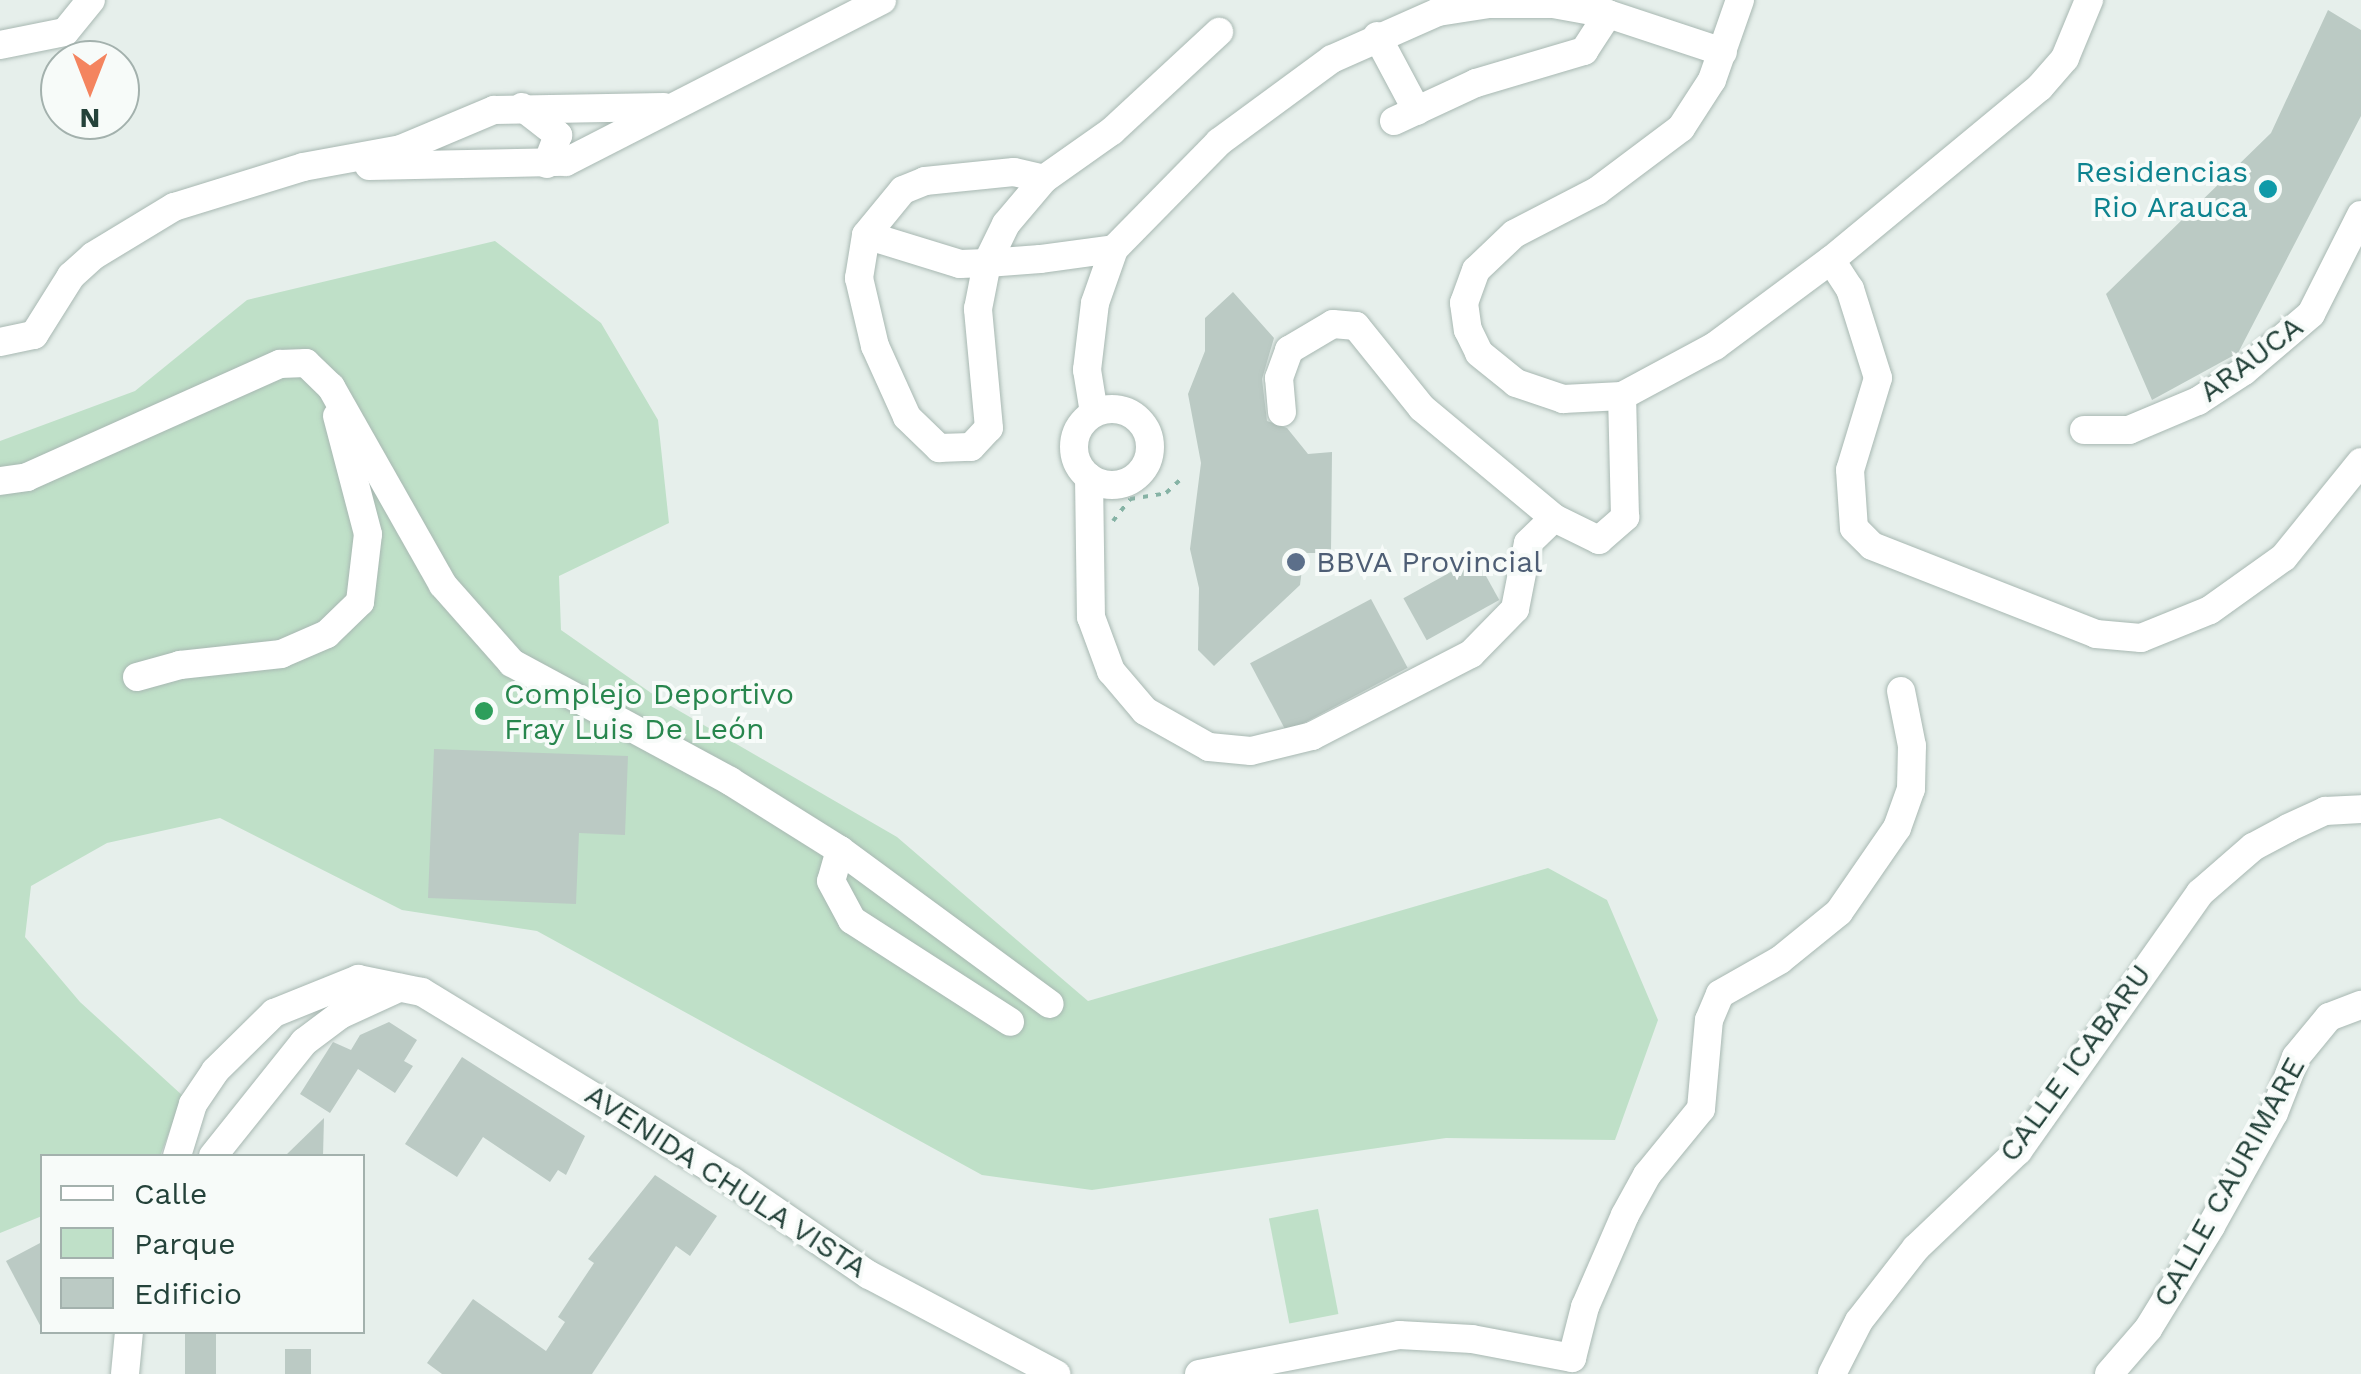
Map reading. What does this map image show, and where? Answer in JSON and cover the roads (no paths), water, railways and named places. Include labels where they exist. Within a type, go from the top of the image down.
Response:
[{"type":"street","points":[[0,45],[65,32],[92,0]]},
{"type":"street","points":[[348,162],[496,168],[566,162],[664,108],[882,0]]},
{"type":"street","points":[[1740,0],[1723,52],[1681,128],[1597,191],[1514,234],[1489,253],[1468,286],[1464,303],[1474,341],[1516,383],[1563,399],[1622,396],[1714,346],[1831,260],[2040,87],[2065,58],[2088,0]]},
{"type":"street","points":[[1094,413],[1087,370],[1095,302],[1114,249],[1220,142],[1302,80],[1377,36],[1438,12],[1490,4],[1553,4],[1608,14],[1723,52]]},
{"type":"street","points":[[1377,36],[1405,116],[1476,83],[1584,51],[1608,14]]},
{"type":"street","points":[[1044,179],[1014,172],[925,181],[903,190],[866,235],[859,278],[875,346],[907,417],[939,448],[971,446],[990,428],[978,310],[987,263],[1006,224],[1044,179],[1112,131],[1219,32]]},
{"type":"street","points":[[0,342],[34,335],[71,276],[144,222],[257,178],[401,149],[478,114],[521,107],[628,113],[664,108]]},
{"type":"street","points":[[521,107],[554,126],[557,146],[547,164]]},
{"type":"street","points":[[478,114],[470,144],[496,168]]},
{"type":"street","name":"ARAUCA","points":[[2084,430],[2129,430],[2198,402],[2244,371],[2311,314],[2340,268],[2361,215]]},
{"type":"street","points":[[866,235],[944,260],[987,263],[1114,249]]},
{"type":"street","points":[[1831,260],[1850,288],[1878,378],[1850,470],[1854,528],[1872,546],[2096,634],[2167,632],[2221,603],[2284,557],[2361,462]]},
{"type":"street","points":[[1282,412],[1279,378],[1289,350],[1333,324],[1356,326],[1422,408],[1554,518],[1599,540],[1625,517],[1622,396]]},
{"type":"street","points":[[0,480],[26,477],[280,364],[306,363],[331,386],[443,585],[512,663],[730,781],[840,850],[1050,1004]]},
{"type":"street","points":[[137,677],[180,665],[281,654],[327,634],[360,602],[368,534],[331,386]]},
{"type":"street","points":[[1089,477],[1107,484],[1131,480],[1151,449],[1134,415],[1094,413],[1083,422],[1074,448],[1089,477],[1091,617],[1112,670],[1145,711],[1209,747],[1251,751],[1312,736],[1471,654],[1514,609],[1528,543],[1554,518]]},
{"type":"street","points":[[1199,1374],[1399,1336],[1472,1338],[1580,1366],[1585,1306],[1625,1215],[1647,1175],[1701,1109],[1709,1020],[1720,994],[1780,960],[1838,912],[1897,828],[1911,788],[1912,746],[1902,691]]},
{"type":"street","name":"CALLE ICABARU","points":[[1832,1374],[1859,1320],[1916,1248],[2018,1152],[2200,893],[2264,841],[2325,811],[2361,809]]},
{"type":"street","points":[[840,850],[831,881],[852,920],[1010,1022]]},
{"type":"street","name":"AVENIDA CHULA VISTA","points":[[178,1154],[192,1104],[215,1071],[274,1013],[358,979],[422,992],[489,1028],[869,1275],[1056,1374]]},
{"type":"street","points":[[215,1154],[304,1042],[340,1015],[399,988]]},
{"type":"street","name":"CALLE CAURIMARE","points":[[2109,1374],[2148,1329],[2211,1226],[2274,1112],[2296,1057],[2329,1017],[2361,1005]]},
{"type":"street","points":[[125,1374],[129,1334]]},
{"type":"place","name":"Residencias Rio Arauca","points":[[2268,189]]},
{"type":"place","name":"BBVA Provincial","points":[[1296,562]]},
{"type":"place","name":"Complejo Deportivo Fray Luis De León","points":[[484,711]]}]
